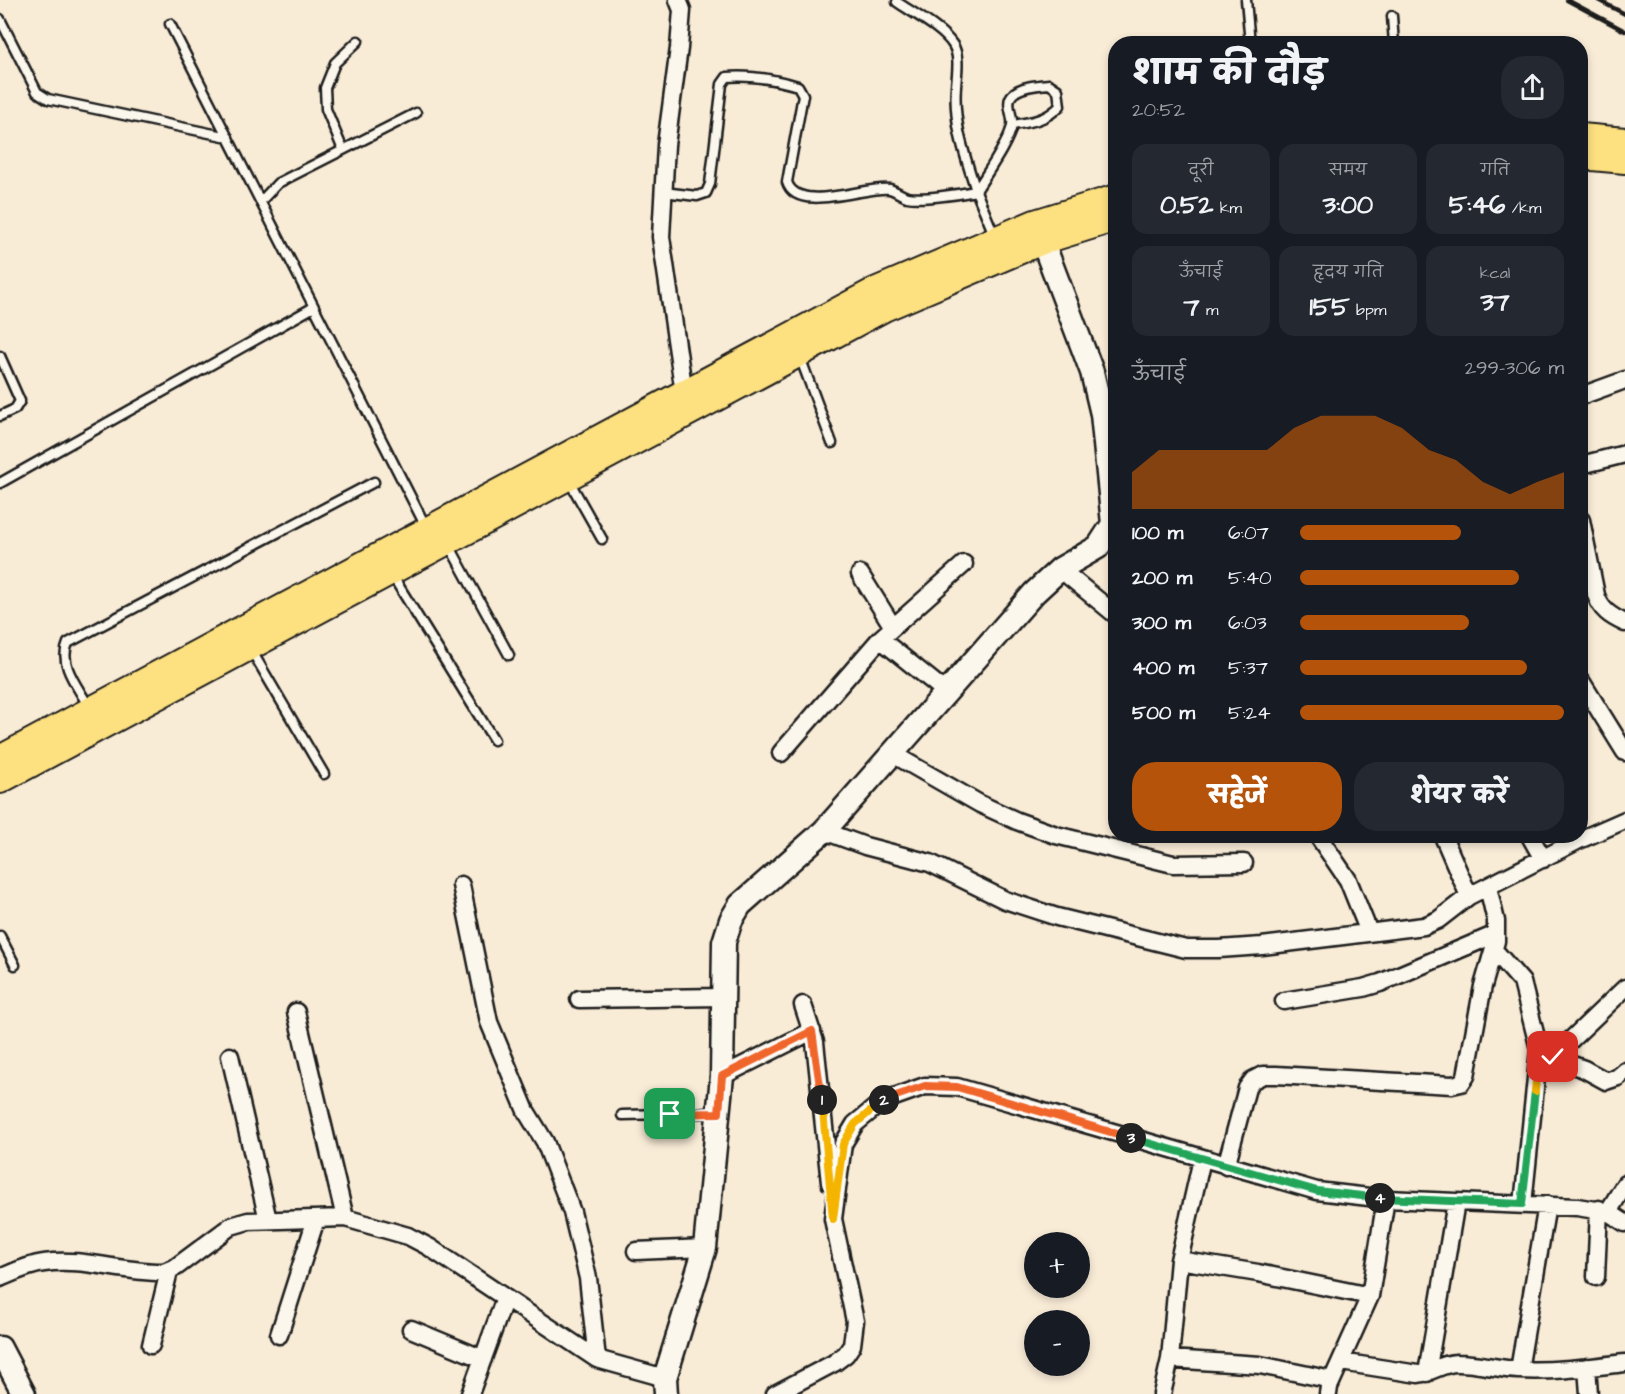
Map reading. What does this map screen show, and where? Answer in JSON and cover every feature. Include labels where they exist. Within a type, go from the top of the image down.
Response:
[{"type":"main road","points":[[1588,138],[1625,141]]},
{"type":"main road","points":[[1588,157],[1625,160]]},
{"type":"main road","points":[[0,759],[91,710],[437,536],[567,477],[884,308],[1039,232],[1108,202]]},
{"type":"main road","points":[[0,780],[391,572],[437,536],[684,393],[875,291],[996,240],[1108,219]]},
{"type":"street","points":[[678,0],[682,10],[666,145],[661,237],[684,393]]},
{"type":"street","points":[[1039,232],[1092,372],[1102,414],[1108,478]]},
{"type":"street","points":[[1588,393],[1625,380]]},
{"type":"street","points":[[1588,463],[1625,454]]},
{"type":"street","points":[[0,1278],[26,1267],[66,1262],[158,1272],[169,1271],[231,1226],[248,1221],[345,1218],[408,1236],[597,1359],[665,1386],[705,1248],[722,1076],[724,942],[731,920],[740,905],[824,831],[1034,593],[1060,569],[1098,547],[1108,537]]},
{"type":"street","points":[[1588,555],[1600,605],[1606,612],[1625,623]]},
{"type":"street","points":[[781,753],[880,639],[963,564]]},
{"type":"street","points":[[1060,569],[1108,608]]},
{"type":"street","points":[[860,574],[893,627]]},
{"type":"street","points":[[880,639],[946,692]]},
{"type":"street","points":[[1588,692],[1625,752]]},
{"type":"street","points":[[891,753],[980,804],[1017,822],[1056,835],[1173,864],[1244,863]]},
{"type":"street","points":[[1588,838],[1625,820]]},
{"type":"street","points":[[824,831],[865,846],[930,863],[1005,900],[1058,917],[1186,949],[1219,950],[1424,926],[1438,920],[1470,896],[1577,843]]},
{"type":"street","points":[[1323,843],[1348,880],[1369,932]]},
{"type":"street","points":[[1446,843],[1470,896]]},
{"type":"street","points":[[1534,843],[1543,859]]},
{"type":"street","points":[[460,885],[489,1022],[526,1111],[545,1142],[572,1212],[588,1278],[597,1359]]},
{"type":"street","points":[[1226,1166],[1247,1088],[1253,1080],[1263,1075],[1452,1085],[1461,1083],[1466,1076],[1483,987],[1495,942],[1496,921],[1488,887]]},
{"type":"street","points":[[1284,1001],[1363,988],[1495,942]]},
{"type":"street","points":[[1495,942],[1522,982],[1546,1053],[1522,1204]]},
{"type":"street","points":[[1546,1053],[1625,988]]},
{"type":"street","points":[[579,999],[724,997]]},
{"type":"street","points":[[775,1394],[834,1363],[846,1354],[852,1345],[855,1321],[833,1219],[815,1042],[803,1005]]},
{"type":"street","points":[[296,1012],[345,1218]]},
{"type":"street","points":[[722,1076],[812,1031]]},
{"type":"street","points":[[1546,1053],[1606,1081],[1618,1077],[1625,1071]]},
{"type":"street","points":[[230,1056],[268,1220]]},
{"type":"street","points":[[833,1219],[843,1144],[855,1124],[883,1101],[925,1086],[957,1087],[1317,1191],[1386,1199],[1546,1205],[1604,1210],[1625,1223]]},
{"type":"street","points":[[1162,1394],[1170,1359],[1179,1260],[1203,1159]]},
{"type":"street","points":[[1596,1277],[1604,1210],[1625,1184]]},
{"type":"street","points":[[1170,1359],[1260,1365],[1330,1387],[1370,1296],[1386,1199]]},
{"type":"street","points":[[1427,1373],[1456,1202]]},
{"type":"street","points":[[1519,1370],[1546,1205]]},
{"type":"street","points":[[279,1335],[316,1219]]},
{"type":"street","points":[[636,1251],[705,1248]]},
{"type":"street","points":[[1179,1260],[1258,1273],[1370,1296]]},
{"type":"street","points":[[151,1345],[169,1271]]},
{"type":"street","points":[[470,1394],[505,1298]]},
{"type":"street","points":[[411,1329],[483,1359]]},
{"type":"street","points":[[0,1348],[24,1394]]},
{"type":"street","points":[[1341,1362],[1418,1374],[1427,1373],[1443,1365],[1459,1363],[1519,1370],[1556,1370],[1625,1363]]},
{"type":"street","points":[[1587,1367],[1589,1394]]},
{"type":"lane","points":[[1246,0],[1249,36]]},
{"type":"lane","points":[[897,2],[944,35],[954,45],[957,61],[954,108],[957,125],[976,191],[996,240]]},
{"type":"lane","points":[[1392,16],[1393,36]]},
{"type":"lane","points":[[0,19],[37,92],[48,99],[228,137]]},
{"type":"lane","points":[[170,24],[314,308],[437,536],[509,655]]},
{"type":"lane","points":[[343,150],[326,109],[325,88],[335,63],[358,41]]},
{"type":"lane","points":[[663,192],[697,195],[706,193],[710,184],[722,84],[728,77],[738,76],[798,86],[803,95],[787,182],[789,190],[796,195],[839,196],[889,189],[908,197],[976,191]]},
{"type":"lane","points":[[976,191],[1013,125],[1010,105],[1013,94],[1020,89],[1049,84],[1058,90],[1060,106],[1050,116],[1013,125]]},
{"type":"lane","points":[[261,201],[278,183],[416,113]]},
{"type":"lane","points":[[0,483],[314,308]]},
{"type":"lane","points":[[799,353],[832,443]]},
{"type":"lane","points":[[0,356],[20,401],[15,409],[0,416]]},
{"type":"lane","points":[[567,477],[602,539]]},
{"type":"lane","points":[[91,710],[65,662],[64,651],[68,643],[374,482]]},
{"type":"lane","points":[[391,572],[494,740]]},
{"type":"lane","points":[[250,647],[324,774]]},
{"type":"lane","points":[[0,936],[15,965]]},
{"type":"lane","points":[[622,1115],[719,1113]]},
{"type":"railway","points":[[1567,0],[1625,31]]},
{"type":"railway","points":[[1598,0],[1625,14]]},
{"type":"route","points":[[670,1114],[719,1113],[722,1076],[812,1031],[829,1162],[833,1219],[843,1144],[855,1124],[883,1101],[925,1086],[957,1087],[1317,1191],[1386,1199],[1522,1204],[1539,1049],[1547,1056],[1553,1057]]}]
